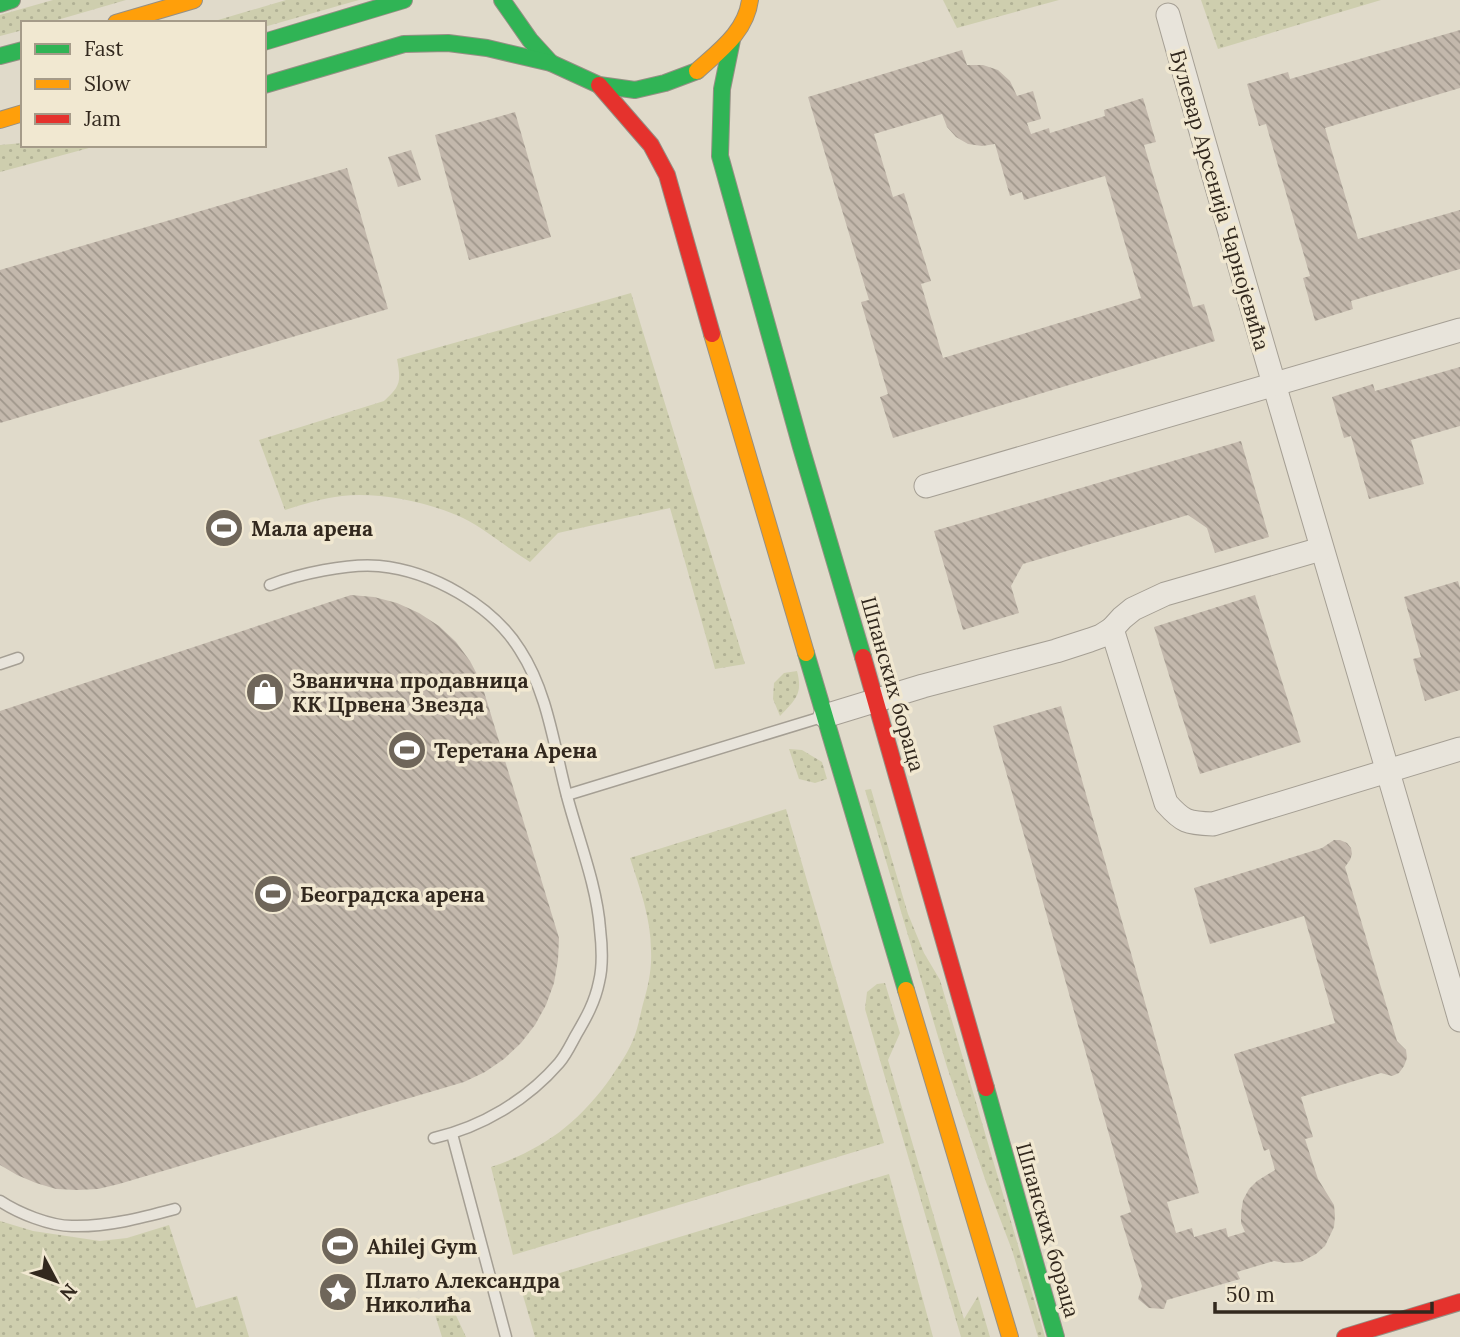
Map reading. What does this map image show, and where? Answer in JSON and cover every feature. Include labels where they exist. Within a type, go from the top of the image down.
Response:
[{"type":"main road","points":[[0,4],[12,0]]},
{"type":"main road","points":[[123,21],[194,0]]},
{"type":"main road","points":[[266,41],[404,0]]},
{"type":"main road","points":[[502,0],[530,40],[551,63]]},
{"type":"main road","points":[[266,84],[404,44],[448,43],[487,48],[551,63],[599,85],[635,90],[682,78],[697,71],[732,40],[752,3]]},
{"type":"main road","name":"Шпанских бораца","points":[[732,40],[722,89],[720,156],[1056,1337]]},
{"type":"main road","points":[[0,56],[21,51]]},
{"type":"main road","points":[[599,85],[651,145],[667,175],[747,457],[1010,1337]]},
{"type":"main road","points":[[0,122],[21,114]]},
{"type":"main road","points":[[0,122],[21,124]]},
{"type":"main road","points":[[1345,1337],[1460,1302]]},
{"type":"street","name":"Булевар Арсенија Чарнојевића","points":[[1168,15],[1273,384],[1460,1020]]},
{"type":"street","points":[[926,486],[1460,330]]},
{"type":"street","points":[[825,716],[923,686],[1056,652],[1101,636],[1133,609],[1165,594],[1321,549]]},
{"type":"street","points":[[1112,629],[1166,803],[1178,817],[1192,823],[1213,824],[1460,749]]},
{"type":"lane","points":[[270,584],[342,567],[378,565],[410,571],[433,580],[478,604],[501,624],[520,650],[545,706],[596,903],[600,928],[600,981],[590,1012],[561,1061],[539,1083],[486,1120],[435,1138]]},
{"type":"lane","points":[[0,664],[18,659]]},
{"type":"lane","points":[[567,795],[825,716]]},
{"type":"lane","points":[[452,1134],[506,1337]]},
{"type":"lane","points":[[0,1201],[37,1219],[70,1227],[121,1223],[175,1209]]},
{"type":"green space","points":[[53,0],[126,0],[54,21],[21,21],[21,31],[0,36],[0,15]]},
{"type":"green space","points":[[286,0],[359,0],[266,26],[266,21],[215,21]]},
{"type":"green space","points":[[943,0],[1059,0],[957,28]]},
{"type":"green space","points":[[1201,0],[1381,0],[1218,49]]},
{"type":"green space","points":[[21,143],[21,147],[93,147],[0,172],[0,145]]},
{"type":"green space","points":[[631,293],[745,664],[715,669],[670,508],[558,533],[530,562],[463,518],[435,507],[404,500],[372,495],[342,496],[285,510],[259,440],[384,401],[398,383],[397,359]]},
{"type":"green space","points":[[797,671],[797,696],[780,716],[773,699],[774,683],[784,673]]},
{"type":"green space","points":[[789,749],[802,750],[822,762],[827,779],[815,783],[799,779]]},
{"type":"green space","points":[[871,789],[908,914],[924,953],[940,980],[1045,1337],[1038,1337],[1012,1250],[947,1067],[865,790]]},
{"type":"green space","points":[[786,809],[884,1143],[513,1255],[491,1167],[544,1143],[587,1108],[629,1050],[636,1031],[649,978],[651,939],[647,915],[630,858]]},
{"type":"green space","points":[[885,983],[900,1033],[888,1060],[964,1319],[978,1296],[990,1337],[961,1337],[865,1009],[867,992],[877,984]]},
{"type":"green space","points":[[889,1174],[933,1337],[535,1337],[520,1285]]},
{"type":"green space","points":[[0,1221],[33,1231],[100,1241],[127,1238],[169,1225],[196,1308],[237,1296],[249,1337],[0,1337]]},
{"type":"green space","points":[[447,1304],[454,1311],[466,1337],[442,1337],[433,1308]]},
{"type":"building","points":[[1460,30],[1460,88],[1325,128],[1358,239],[1460,210],[1460,269],[1351,301],[1353,309],[1315,321],[1303,278],[1310,276],[1266,124],[1259,126],[1247,84],[1288,72],[1290,79]]},
{"type":"building","points":[[962,50],[967,65],[983,65],[998,70],[1010,81],[1017,96],[1033,91],[1041,119],[1027,123],[1031,134],[1049,128],[1050,133],[1105,116],[1104,110],[1143,98],[1156,142],[1144,145],[1193,307],[1204,304],[1215,341],[893,438],[880,397],[888,394],[861,302],[869,300],[808,97]],"holes":[[[942,114],[947,127],[956,137],[968,144],[995,144],[1010,196],[1022,192],[1024,200],[1105,176],[1141,298],[943,358],[921,284],[931,281],[904,193],[893,197],[874,134]]]},
{"type":"building","points":[[515,112],[551,237],[469,260],[435,135]]},
{"type":"building","points":[[411,150],[421,180],[398,187],[388,157]]},
{"type":"building","points":[[347,168],[388,309],[0,423],[0,270]]},
{"type":"building","points":[[1460,367],[1460,426],[1411,440],[1424,484],[1369,499],[1351,436],[1344,438],[1332,397],[1373,384],[1375,391]]},
{"type":"building","points":[[1241,441],[1269,537],[1215,553],[1207,528],[1188,515],[1023,564],[1011,586],[1019,613],[963,630],[934,531]]},
{"type":"building","points":[[1458,581],[1460,690],[1425,701],[1413,659],[1421,657],[1404,597]]},
{"type":"building","name":"Београдска арена","points":[[351,595],[397,603],[439,626],[456,642],[481,682],[559,938],[554,983],[535,1025],[504,1059],[464,1082],[119,1184],[98,1189],[56,1189],[17,1175],[0,1165],[0,711]]},
{"type":"building","points":[[1255,595],[1301,742],[1200,774],[1154,627]]},
{"type":"building","points":[[1061,706],[1199,1193],[1167,1202],[1176,1233],[1192,1228],[1194,1237],[1226,1228],[1228,1237],[1245,1232],[1241,1223],[1243,1200],[1257,1181],[1275,1170],[1269,1149],[1264,1151],[1234,1054],[1335,1023],[1304,916],[1210,944],[1194,888],[1322,848],[1334,840],[1347,843],[1352,854],[1345,867],[1397,1041],[1406,1050],[1407,1058],[1399,1073],[1392,1076],[1381,1073],[1301,1097],[1313,1137],[1305,1139],[1318,1179],[1334,1205],[1334,1227],[1325,1246],[1301,1262],[1274,1261],[1237,1272],[1240,1279],[1167,1300],[1164,1309],[1149,1308],[1138,1299],[1142,1286],[1120,1216],[1131,1212],[993,726]]},
{"type":"traffic: fast","points":[[0,4],[12,0]]},
{"type":"traffic: fast","points":[[266,41],[404,0]]},
{"type":"traffic: fast","points":[[502,0],[530,40],[551,63]]},
{"type":"traffic: fast","points":[[732,40],[722,89],[720,156],[863,657]]},
{"type":"traffic: fast","points":[[266,84],[404,44],[448,43],[487,48],[551,63],[599,85],[635,90],[697,71]]},
{"type":"traffic: fast","points":[[0,56],[21,51]]},
{"type":"traffic: fast","points":[[806,653],[906,990]]},
{"type":"traffic: fast","points":[[986,1088],[1056,1337]]},
{"type":"traffic: slow","points":[[123,21],[194,0]]},
{"type":"traffic: slow","points":[[697,71],[737,31],[750,0]]},
{"type":"traffic: slow","points":[[0,120],[21,114]]},
{"type":"traffic: slow","points":[[712,334],[806,653]]},
{"type":"traffic: slow","points":[[906,990],[1010,1337]]},
{"type":"traffic: jam","points":[[599,85],[651,145],[667,175],[712,334]]},
{"type":"traffic: jam","points":[[863,657],[986,1088]]},
{"type":"traffic: jam","points":[[1345,1337],[1460,1302]]},
{"type":"place","name":"Мала арена","points":[[224,528]]},
{"type":"place","name":"Званична продавница КК Црвена Звезда","points":[[265,692]]},
{"type":"place","name":"Теретана Арена","points":[[407,750]]},
{"type":"place","name":"Београдска арена","points":[[273,894]]},
{"type":"place","name":"Ahilej Gym","points":[[340,1246]]},
{"type":"place","name":"Плато Александра Николића","points":[[338,1292]]}]
